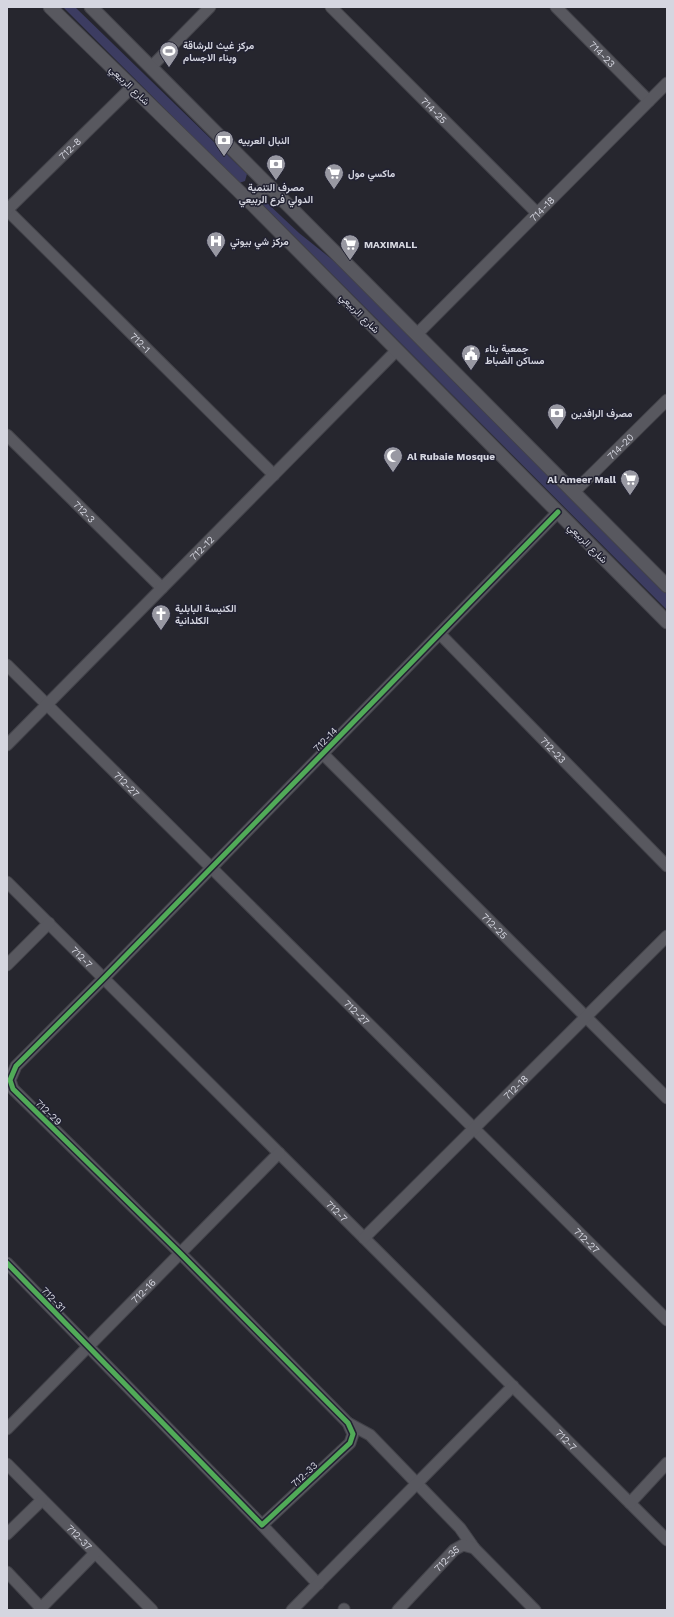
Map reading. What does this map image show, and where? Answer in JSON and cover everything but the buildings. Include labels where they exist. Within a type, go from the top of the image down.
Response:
[{"type":"street","name":"شارع الربيعي","points":[[50,7],[250,202],[667,622]]},
{"type":"street","points":[[91,7],[667,586]]},
{"type":"street","points":[[151,67],[210,7]]},
{"type":"street","name":"714-25","points":[[331,7],[537,213]]},
{"type":"street","name":"714-23","points":[[556,7],[649,101]]},
{"type":"street","name":"714-18","points":[[417,334],[667,83]]},
{"type":"street","name":"712-8","points":[[7,210],[132,87]]},
{"type":"street","points":[[250,202],[268,185]]},
{"type":"street","name":"712-1","points":[[7,210],[274,475]]},
{"type":"street","name":"712-12","points":[[7,745],[397,350]]},
{"type":"street","name":"714-20","points":[[574,492],[667,400]]},
{"type":"street","name":"712-3","points":[[7,435],[162,588]]},
{"type":"street","name":"712-14","points":[[104,978],[558,512]]},
{"type":"street","name":"712-23","points":[[440,634],[667,866]]},
{"type":"street","name":"712-27","points":[[7,665],[666,1318]]},
{"type":"street","name":"712-25","points":[[323,754],[667,1098]]},
{"type":"street","name":"712-7","points":[[7,882],[667,1540]]},
{"type":"street","points":[[7,965],[49,923]]},
{"type":"street","name":"712-18","points":[[364,1238],[667,936]]},
{"type":"street","name":"712-29","points":[[104,978],[16,1066],[10,1080],[13,1089],[180,1253]]},
{"type":"street","name":"712-16","points":[[7,1429],[279,1152]]},
{"type":"street","points":[[180,1253],[348,1423],[370,1435],[460,1528],[474,1548]]},
{"type":"street","name":"712-31","points":[[7,1263],[87,1347]]},
{"type":"street","points":[[87,1347],[318,1584]]},
{"type":"street","points":[[292,1610],[513,1386]]},
{"type":"street","name":"712-33","points":[[262,1526],[350,1443],[353,1434],[348,1423]]},
{"type":"street","points":[[630,1502],[667,1463]]},
{"type":"street","name":"712-37","points":[[7,1464],[152,1610]]},
{"type":"street","points":[[7,1534],[42,1500]]},
{"type":"street","name":"712-35","points":[[398,1610],[454,1550],[463,1545],[474,1548],[535,1610]]},
{"type":"street","points":[[7,1572],[40,1609],[95,1553]]},
{"type":"shaded area","points":[[63,7],[75,7],[247,174],[245,181],[239,183]]},
{"type":"shaded area","points":[[265,201],[299,233],[344,269],[667,594],[667,610],[263,205]]},
{"type":"cycle path","points":[[7,1263],[262,1525],[350,1443],[353,1434],[348,1423],[180,1253],[13,1089],[10,1080],[16,1066],[104,978],[558,512]]},
{"type":"place","name":"مركز غيث للرشاقة وبناء الاجسام","points":[[169,68]]},
{"type":"place","name":"النبال العربيه","points":[[224,157]]},
{"type":"place","name":"مصرف التنمية الدولي فرع الربيعي","points":[[276,181]]},
{"type":"place","name":"ماكسي مول","points":[[334,190]]},
{"type":"place","name":"مركز شي بيوتي","points":[[216,258]]},
{"type":"place","name":"MAXIMALL","points":[[350,261]]},
{"type":"place","name":"جمعية بناء مساكن الضباط","points":[[471,371]]},
{"type":"place","name":"مصرف الرافدين","points":[[557,430]]},
{"type":"place","name":"Al Rubaie Mosque","points":[[393,473]]},
{"type":"place","name":"Al Ameer Mall","points":[[630,496]]},
{"type":"place","name":"الكنيسة البابلية الكلدانية","points":[[161,631]]}]
